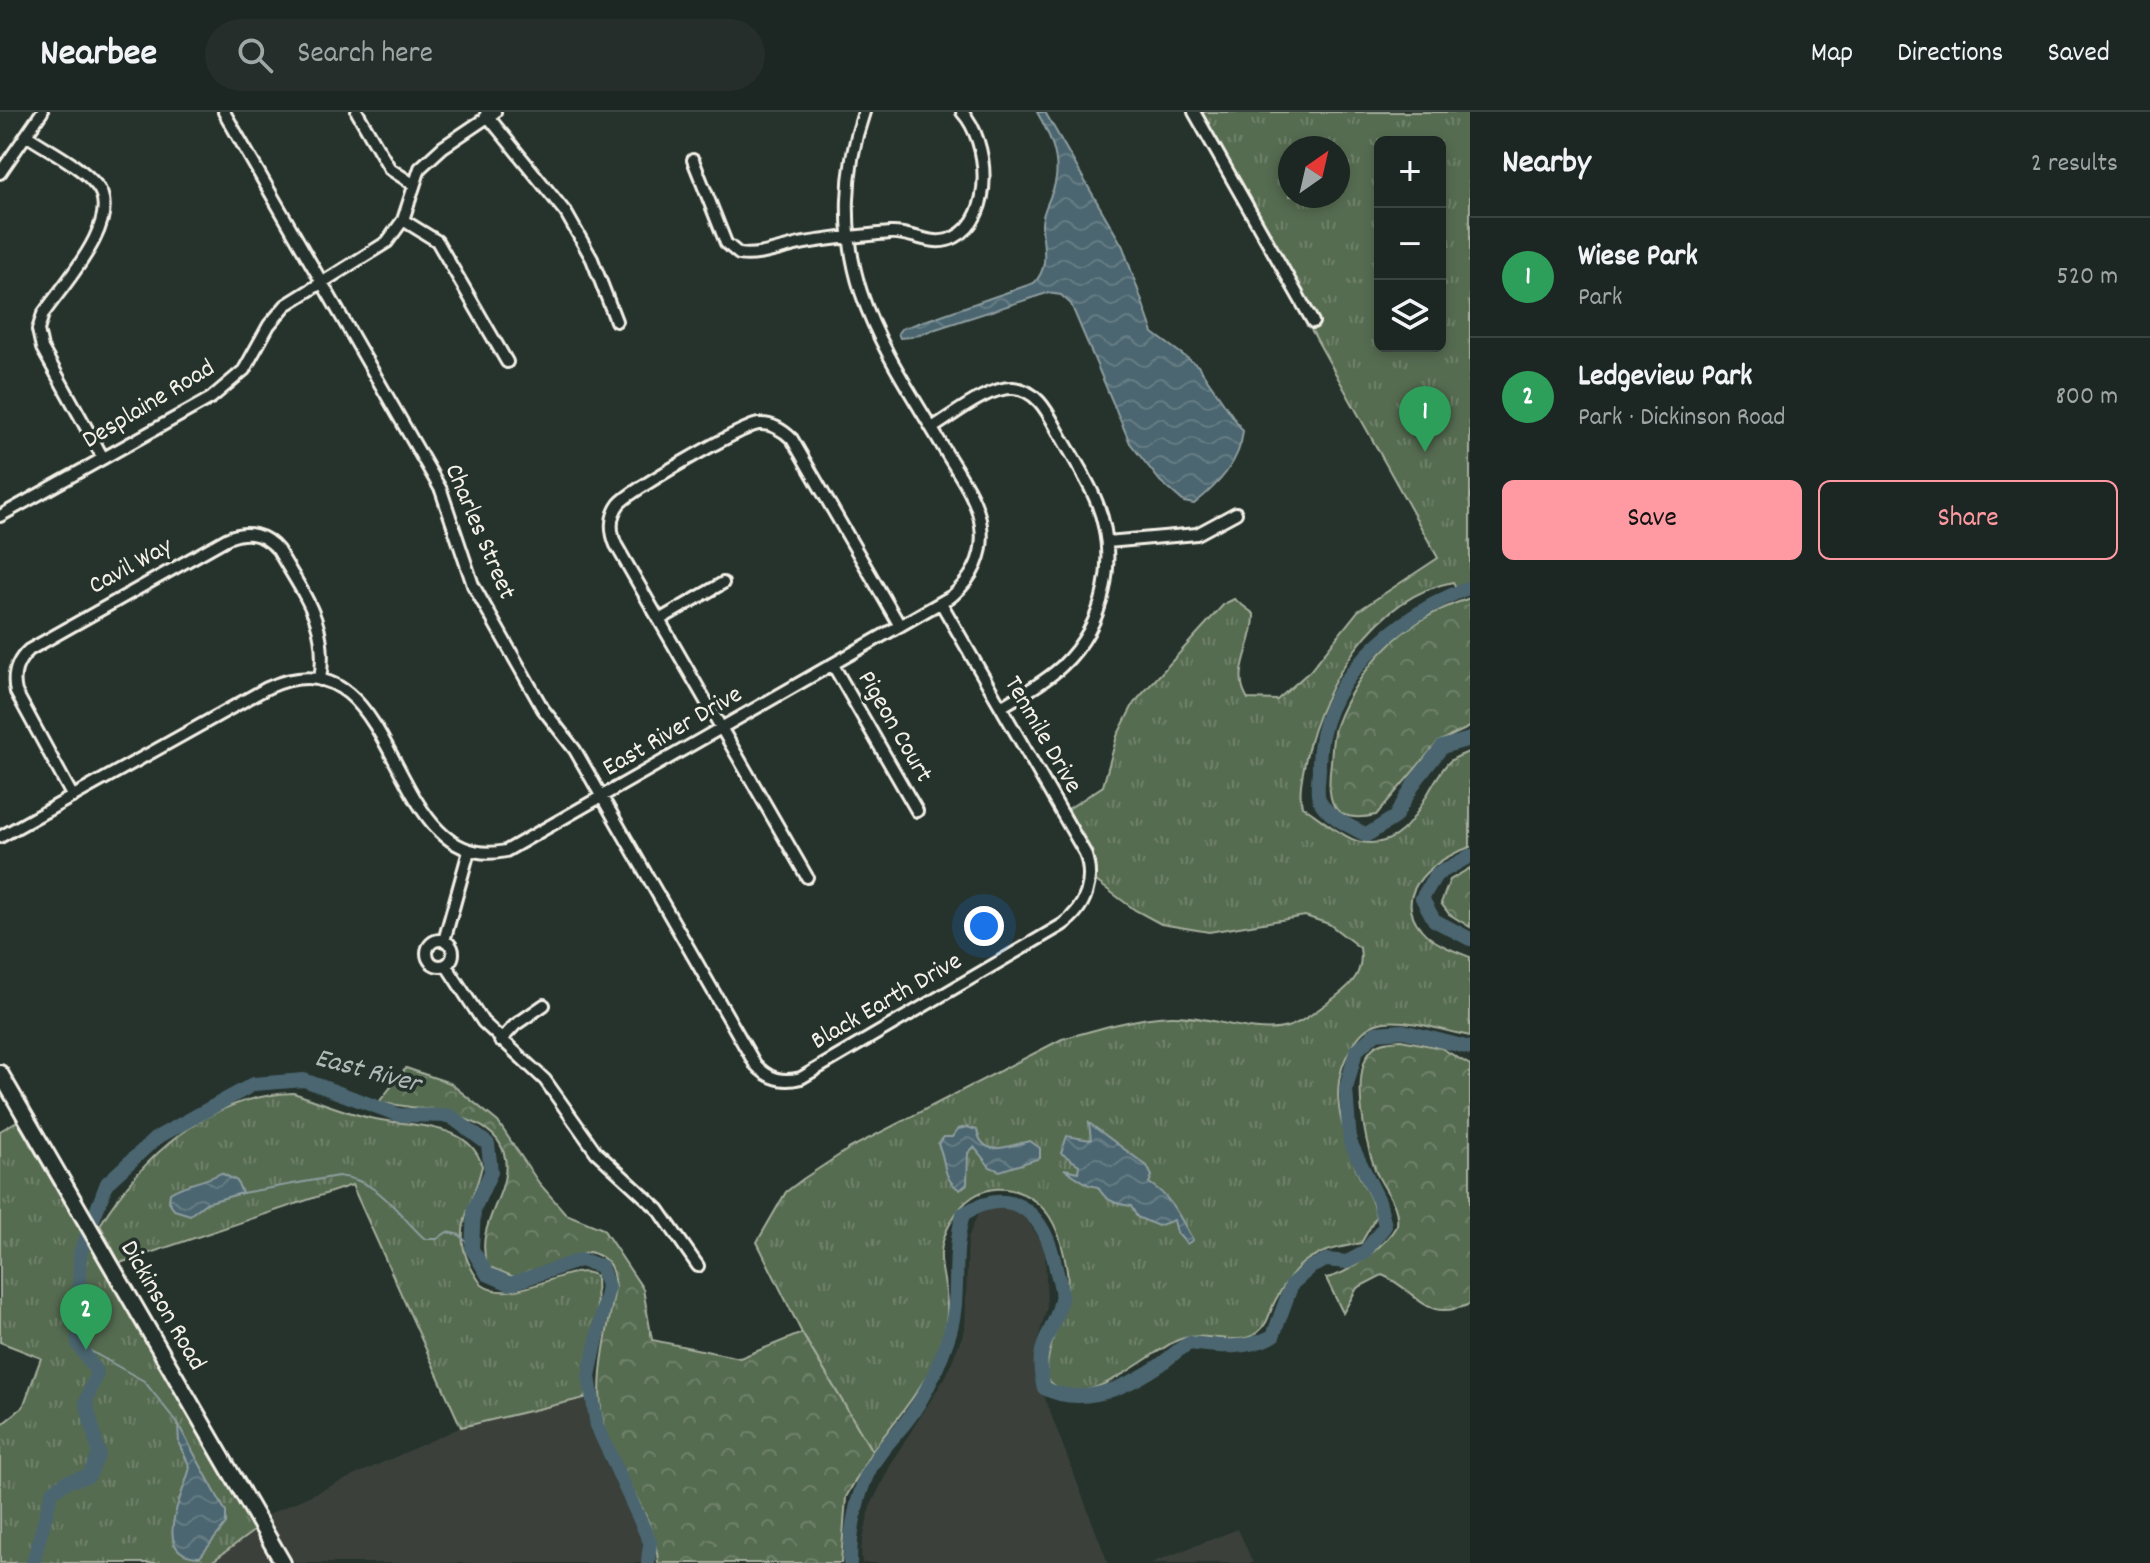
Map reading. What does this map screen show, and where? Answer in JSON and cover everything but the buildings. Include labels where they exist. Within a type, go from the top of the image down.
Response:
[{"type":"street","points":[[0,173],[42,112]]},
{"type":"street","name":"Charles Street","points":[[224,112],[441,490],[473,585],[543,709],[575,750],[722,1006]]},
{"type":"street","points":[[357,112],[390,169],[413,184]]},
{"type":"street","name":"East River Drive","points":[[469,851],[506,851],[941,603],[961,588],[975,567],[982,529],[976,506],[869,314],[849,237],[851,164],[864,112]]},
{"type":"street","points":[[693,160],[726,243],[734,252],[751,255],[894,232],[934,241],[948,240],[967,228],[974,214],[985,169],[980,138],[962,112]]},
{"type":"street","points":[[1194,112],[1313,322]]},
{"type":"street","points":[[489,113],[566,213],[592,259],[616,321]]},
{"type":"street","name":"Desplaine Road","points":[[0,516],[233,382],[278,314],[321,282],[377,250],[403,220],[420,168],[489,113]]},
{"type":"street","points":[[26,135],[93,181],[105,204],[101,228],[43,314],[38,330],[42,348],[103,458]]},
{"type":"street","points":[[403,220],[437,241],[507,362]]},
{"type":"street","points":[[932,428],[997,391],[1020,389],[1034,396],[1091,489],[1107,542],[1104,589],[1083,640],[1049,677],[1001,707]]},
{"type":"street","points":[[807,877],[614,540],[614,514],[630,494],[746,428],[773,426],[792,439],[900,626]]},
{"type":"street","points":[[1107,542],[1197,534],[1236,513]]},
{"type":"street","name":"Cavil Way","points":[[73,797],[16,692],[14,677],[18,662],[29,650],[228,538],[253,534],[268,540],[278,550],[321,630],[323,656],[320,680]]},
{"type":"street","points":[[659,620],[723,583]]},
{"type":"street","name":"Tenmile Drive","points":[[941,603],[1085,853],[1090,879],[1087,893]]},
{"type":"street","name":"Pigeon Court","points":[[833,665],[917,811]]},
{"type":"street","points":[[0,837],[267,688],[292,679],[320,680],[344,690],[363,708],[436,830],[453,845],[469,851],[444,941]]},
{"type":"street","name":"Black Earth Drive","points":[[722,1006],[760,1069],[782,1080],[801,1078],[1062,925],[1079,909],[1087,893]]},
{"type":"street","points":[[436,941],[444,941],[452,947],[453,956],[446,965],[431,963],[426,954],[436,941]]},
{"type":"street","points":[[446,965],[470,1004],[500,1041],[545,1080],[596,1152],[659,1210],[698,1266]]},
{"type":"street","points":[[500,1041],[524,1018],[544,1005]]},
{"type":"street","name":"Dickinson Road","points":[[0,1073],[283,1563]]},
{"type":"shaded area","points":[[994,1204],[1022,1211],[1045,1248],[1047,1307],[1034,1354],[1034,1370],[1108,1563],[862,1563],[861,1549],[870,1507],[894,1458],[946,1376],[965,1329],[968,1238],[979,1211]]},
{"type":"shaded area","points":[[585,1398],[603,1457],[642,1534],[642,1563],[295,1563],[267,1515],[461,1427]]},
{"type":"shaded area","points":[[1238,1529],[1253,1563],[1151,1563]]},
{"type":"shaded area","points":[[255,1530],[274,1563],[210,1563]]},
{"type":"green space","points":[[1198,112],[1470,112],[1470,591],[1461,596],[1453,582],[1425,591],[1399,606],[1376,625],[1356,648],[1339,674],[1314,730],[1306,757],[1301,794],[1302,806],[1339,832],[1361,842],[1379,842],[1405,828],[1448,763],[1470,751],[1470,847],[1432,867],[1414,889],[1411,902],[1413,915],[1426,934],[1470,957],[1470,1036],[1416,1024],[1384,1022],[1364,1031],[1346,1057],[1338,1087],[1341,1118],[1355,1166],[1376,1217],[1361,1243],[1309,1258],[1292,1274],[1266,1323],[1257,1333],[1239,1339],[1197,1336],[1178,1340],[1113,1380],[1094,1388],[1077,1392],[1061,1389],[1047,1378],[1047,1364],[1066,1299],[1067,1285],[1063,1248],[1051,1219],[1036,1202],[1010,1190],[984,1191],[972,1197],[952,1220],[942,1246],[947,1314],[938,1352],[920,1387],[872,1451],[802,1333],[757,1242],[786,1192],[850,1148],[1062,1039],[1129,1022],[1170,1016],[1260,1029],[1287,1027],[1306,1018],[1341,993],[1359,971],[1360,948],[1329,924],[1305,916],[1209,932],[1161,924],[1135,910],[1096,881],[1094,858],[1068,809],[1103,786],[1117,736],[1134,703],[1224,604],[1234,599],[1254,614],[1241,679],[1248,699],[1277,700],[1310,671],[1358,611],[1438,558],[1257,232]]},
{"type":"green space","points":[[1470,598],[1470,727],[1438,742],[1376,815],[1361,817],[1340,813],[1334,806],[1329,788],[1332,743],[1336,725],[1351,694],[1378,656],[1395,639],[1436,612]]},
{"type":"green space","points":[[1470,868],[1470,927],[1449,914],[1441,903],[1450,880]]},
{"type":"green space","points":[[1401,1040],[1441,1048],[1470,1065],[1470,1304],[1454,1309],[1431,1308],[1382,1275],[1357,1288],[1343,1313],[1326,1278],[1366,1258],[1397,1225],[1396,1210],[1371,1157],[1361,1090],[1365,1060],[1372,1049],[1382,1043]]},
{"type":"green space","points":[[406,1068],[450,1083],[498,1122],[539,1183],[566,1214],[603,1229],[643,1289],[652,1340],[740,1358],[802,1333],[872,1451],[846,1497],[841,1563],[658,1563],[650,1527],[610,1445],[601,1410],[603,1357],[615,1287],[609,1264],[602,1257],[589,1252],[514,1277],[487,1266],[485,1239],[506,1168],[502,1147],[490,1132],[471,1121],[449,1114],[379,1102]]},
{"type":"green space","points":[[293,1093],[370,1118],[435,1128],[465,1140],[482,1166],[467,1212],[463,1239],[471,1268],[482,1285],[495,1291],[510,1291],[572,1273],[585,1272],[596,1276],[597,1314],[585,1398],[461,1427],[352,1185],[120,1263],[100,1225],[136,1176],[157,1154],[180,1134],[233,1105]]},
{"type":"green space","points":[[17,1121],[255,1530],[210,1563],[0,1563],[0,1426],[23,1407],[41,1358],[0,1342],[0,1131]]},
{"type":"water","points":[[1037,112],[1045,112],[1123,247],[1153,333],[1198,366],[1243,431],[1233,463],[1194,504],[1184,502],[1160,481],[1130,443],[1071,304],[1061,295],[1047,293],[900,338],[898,333],[901,329],[1034,283],[1039,276],[1044,262],[1042,219],[1055,183],[1056,164],[1050,137]]},
{"type":"water","points":[[1089,1123],[1147,1166],[1152,1176],[1149,1183],[1169,1201],[1193,1240],[1187,1244],[1177,1233],[1174,1220],[1158,1226],[1137,1217],[1131,1206],[1112,1201],[1098,1187],[1089,1185],[1064,1169],[1078,1172],[1079,1165],[1061,1153],[1067,1136],[1091,1140]]},
{"type":"water","points":[[967,1127],[977,1130],[980,1139],[991,1148],[1030,1141],[1040,1148],[1040,1158],[1000,1171],[990,1167],[974,1147],[968,1153],[967,1184],[960,1190],[947,1175],[938,1144],[944,1137],[952,1137],[958,1129]]},
{"type":"water","points":[[221,1173],[237,1181],[242,1193],[206,1203],[190,1215],[174,1210],[169,1201],[170,1193]]},
{"type":"water","points":[[178,1424],[226,1512],[226,1524],[200,1557],[184,1554],[176,1546],[172,1534],[177,1505],[190,1467],[179,1444]]},
{"type":"waterway","name":"East River","points":[[1470,587],[1415,615],[1389,634],[1346,681],[1331,708],[1322,737],[1319,799],[1333,816],[1367,835],[1395,817],[1415,782],[1442,747],[1470,739]]},
{"type":"waterway","name":"East River","points":[[1470,856],[1436,875],[1422,898],[1434,920],[1470,939]]},
{"type":"waterway","name":"East River","points":[[850,1563],[851,1539],[861,1489],[878,1455],[918,1404],[947,1341],[952,1325],[957,1247],[963,1214],[998,1202],[1013,1204],[1036,1220],[1051,1250],[1061,1292],[1058,1312],[1042,1350],[1044,1388],[1074,1396],[1104,1393],[1147,1373],[1190,1343],[1243,1345],[1273,1336],[1292,1284],[1311,1267],[1326,1260],[1347,1262],[1364,1253],[1385,1226],[1379,1201],[1350,1142],[1346,1089],[1356,1051],[1376,1033],[1403,1031],[1470,1048]]},
{"type":"waterway","name":"East River","points":[[33,1563],[52,1492],[66,1482],[89,1476],[99,1454],[86,1401],[97,1373],[78,1344],[80,1253],[107,1183],[156,1138],[254,1084],[304,1080],[399,1115],[450,1116],[488,1144],[491,1172],[474,1209],[472,1249],[487,1274],[510,1284],[580,1260],[601,1266],[608,1287],[589,1376],[597,1426],[650,1542],[648,1563]]},
{"type":"waterway","points":[[242,1193],[338,1176],[353,1179],[386,1199],[425,1239],[437,1239],[447,1232],[460,1235],[472,1249]]},
{"type":"waterway","points":[[78,1344],[144,1381],[178,1424]]},
{"type":"place","name":"Wiese Park","points":[[1425,452]]},
{"type":"place","name":"Ledgeview Park","points":[[86,1350]]}]
